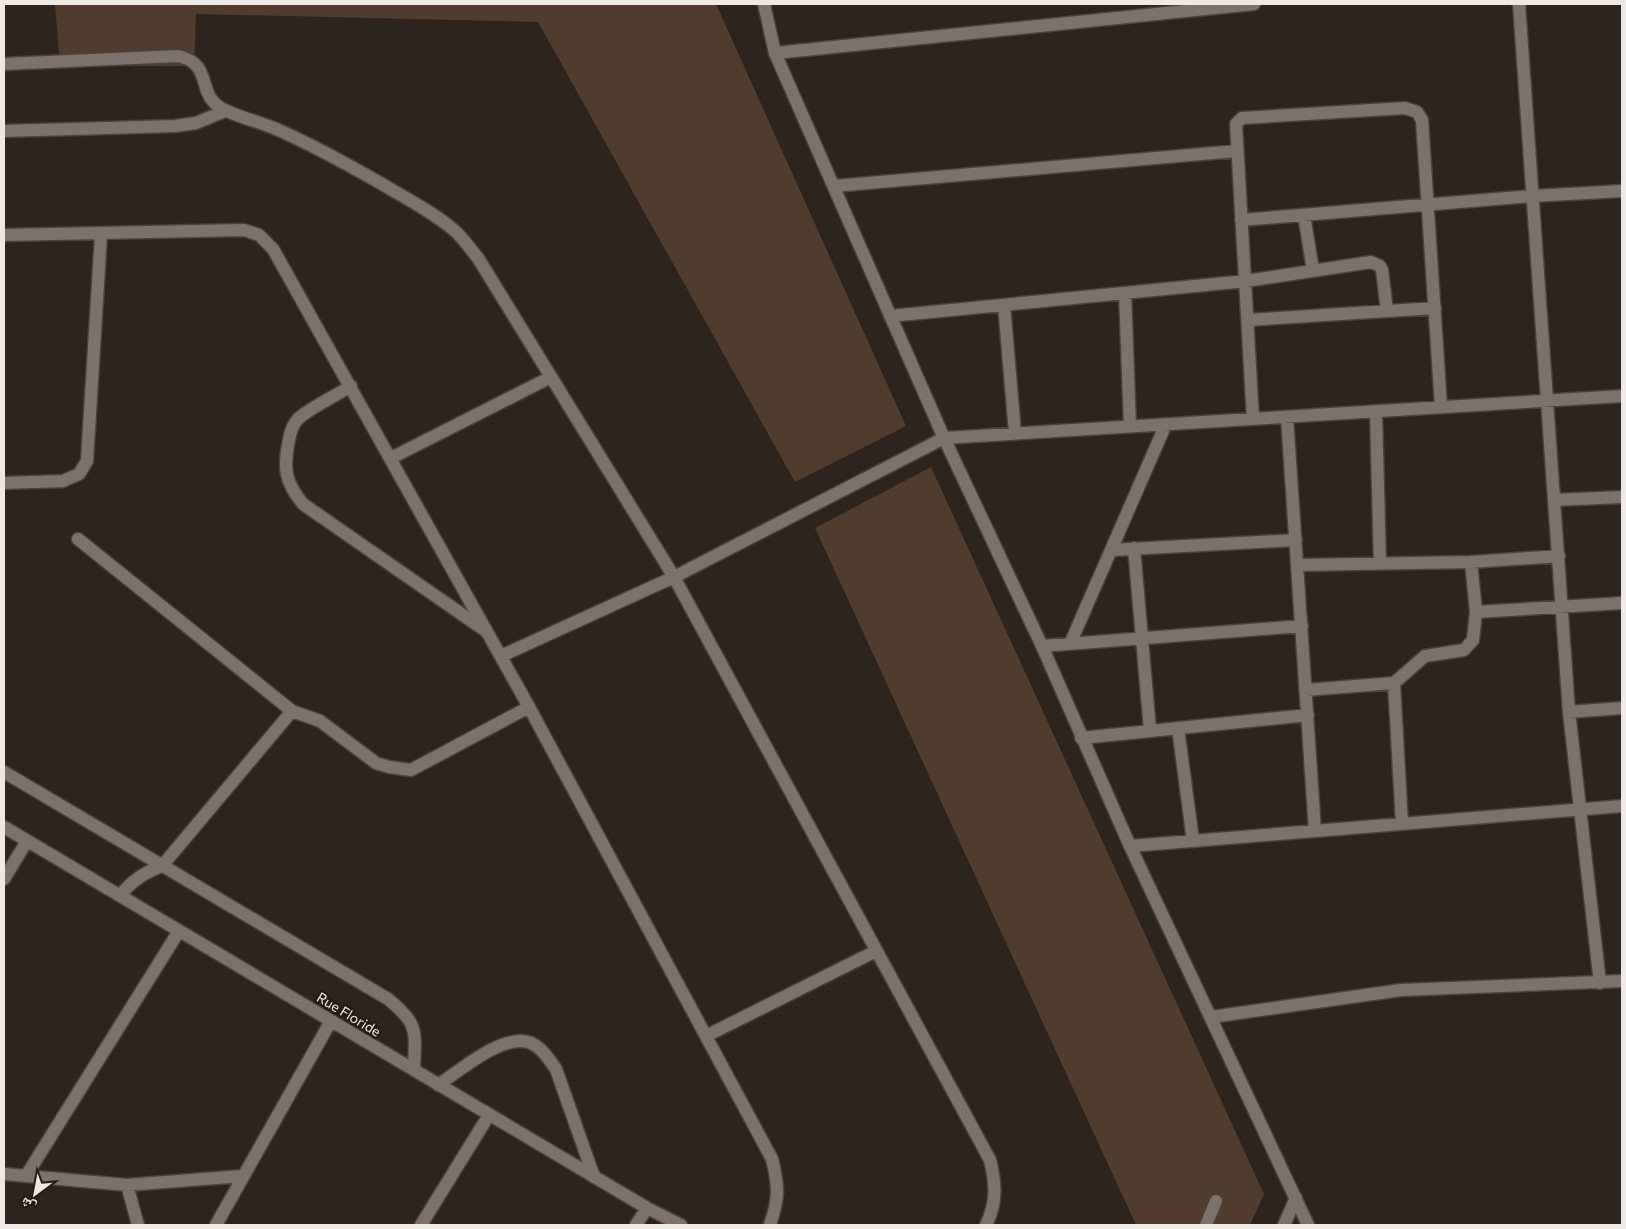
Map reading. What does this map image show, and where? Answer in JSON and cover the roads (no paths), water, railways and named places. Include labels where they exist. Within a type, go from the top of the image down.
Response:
[{"type":"street","points":[[775,53],[1254,4]]},
{"type":"street","points":[[1520,4],[1569,712],[1600,984]]},
{"type":"street","points":[[763,5],[775,53],[944,438],[1042,646],[1130,846],[1308,1225]]},
{"type":"street","points":[[4,64],[178,56],[190,58],[198,64],[206,92],[213,102],[225,111],[274,128],[332,155],[433,213],[457,233],[478,258],[674,577],[990,1160],[995,1193],[994,1206],[986,1225]]},
{"type":"street","points":[[1253,419],[1246,281],[1235,130],[1238,121],[1242,118],[1411,109],[1417,112],[1422,120],[1429,206],[1441,407]]},
{"type":"street","points":[[4,131],[175,126],[196,123],[225,111]]},
{"type":"street","points":[[834,186],[1236,151]]},
{"type":"street","points":[[1241,220],[1533,196],[1622,191]]},
{"type":"street","points":[[1304,215],[1313,270]]},
{"type":"street","points":[[4,235],[244,230],[259,235],[273,249],[529,707],[772,1159],[779,1185],[778,1204],[770,1225]]},
{"type":"street","points":[[4,483],[63,481],[79,474],[87,461],[101,234]]},
{"type":"street","points":[[890,316],[1246,281],[1376,262],[1382,270],[1387,311]]},
{"type":"street","points":[[1124,293],[1130,426]]},
{"type":"street","points":[[1004,305],[1015,433]]},
{"type":"street","points":[[1248,320],[1434,308]]},
{"type":"street","points":[[391,458],[551,377]]},
{"type":"street","points":[[351,386],[298,419],[291,433],[286,454],[285,472],[292,490],[304,504],[486,631]]},
{"type":"street","points":[[501,656],[674,577],[944,438],[1622,396]]},
{"type":"street","points":[[1376,411],[1380,564]]},
{"type":"street","points":[[1288,417],[1315,831]]},
{"type":"street","points":[[1070,644],[1166,424]]},
{"type":"street","points":[[1555,500],[1622,497]]},
{"type":"street","points":[[78,539],[292,712],[320,721],[376,763],[412,770],[529,707]]},
{"type":"street","points":[[1112,550],[1296,540]]},
{"type":"street","points":[[1134,548],[1150,730]]},
{"type":"street","points":[[1298,565],[1471,562],[1559,556]]},
{"type":"street","points":[[1306,690],[1394,683],[1425,656],[1464,650],[1475,635],[1476,612],[1471,562]]},
{"type":"street","points":[[1476,612],[1622,603]]},
{"type":"street","points":[[1042,646],[1302,626]]},
{"type":"street","points":[[1394,683],[1402,824]]},
{"type":"street","points":[[1569,712],[1622,708]]},
{"type":"street","points":[[120,896],[127,886],[139,877],[162,866],[292,712]]},
{"type":"street","points":[[1081,738],[1308,715]]},
{"type":"street","points":[[1178,728],[1193,841]]},
{"type":"street","points":[[4,772],[388,999],[407,1014],[416,1030],[414,1070]]},
{"type":"street","points":[[1130,846],[1622,806]]},
{"type":"street","name":"Rue Floride","points":[[4,828],[647,1208],[681,1225]]},
{"type":"street","points":[[4,878],[27,841]]},
{"type":"street","points":[[26,1176],[179,931]]},
{"type":"street","points":[[706,1036],[876,951]]},
{"type":"street","points":[[1211,1017],[1402,990],[1600,984],[1622,981]]},
{"type":"street","points":[[216,1225],[331,1021]]},
{"type":"street","points":[[438,1085],[493,1049],[513,1040],[533,1044],[546,1054],[556,1070],[594,1176]]},
{"type":"street","points":[[421,1225],[489,1115]]},
{"type":"street","points":[[4,1174],[127,1184],[242,1176]]},
{"type":"street","points":[[127,1184],[138,1225]]},
{"type":"street","points":[[1284,1225],[1296,1198]]},
{"type":"street","points":[[1206,1225],[1216,1202]]},
{"type":"street","points":[[636,1225],[647,1208]]}]
